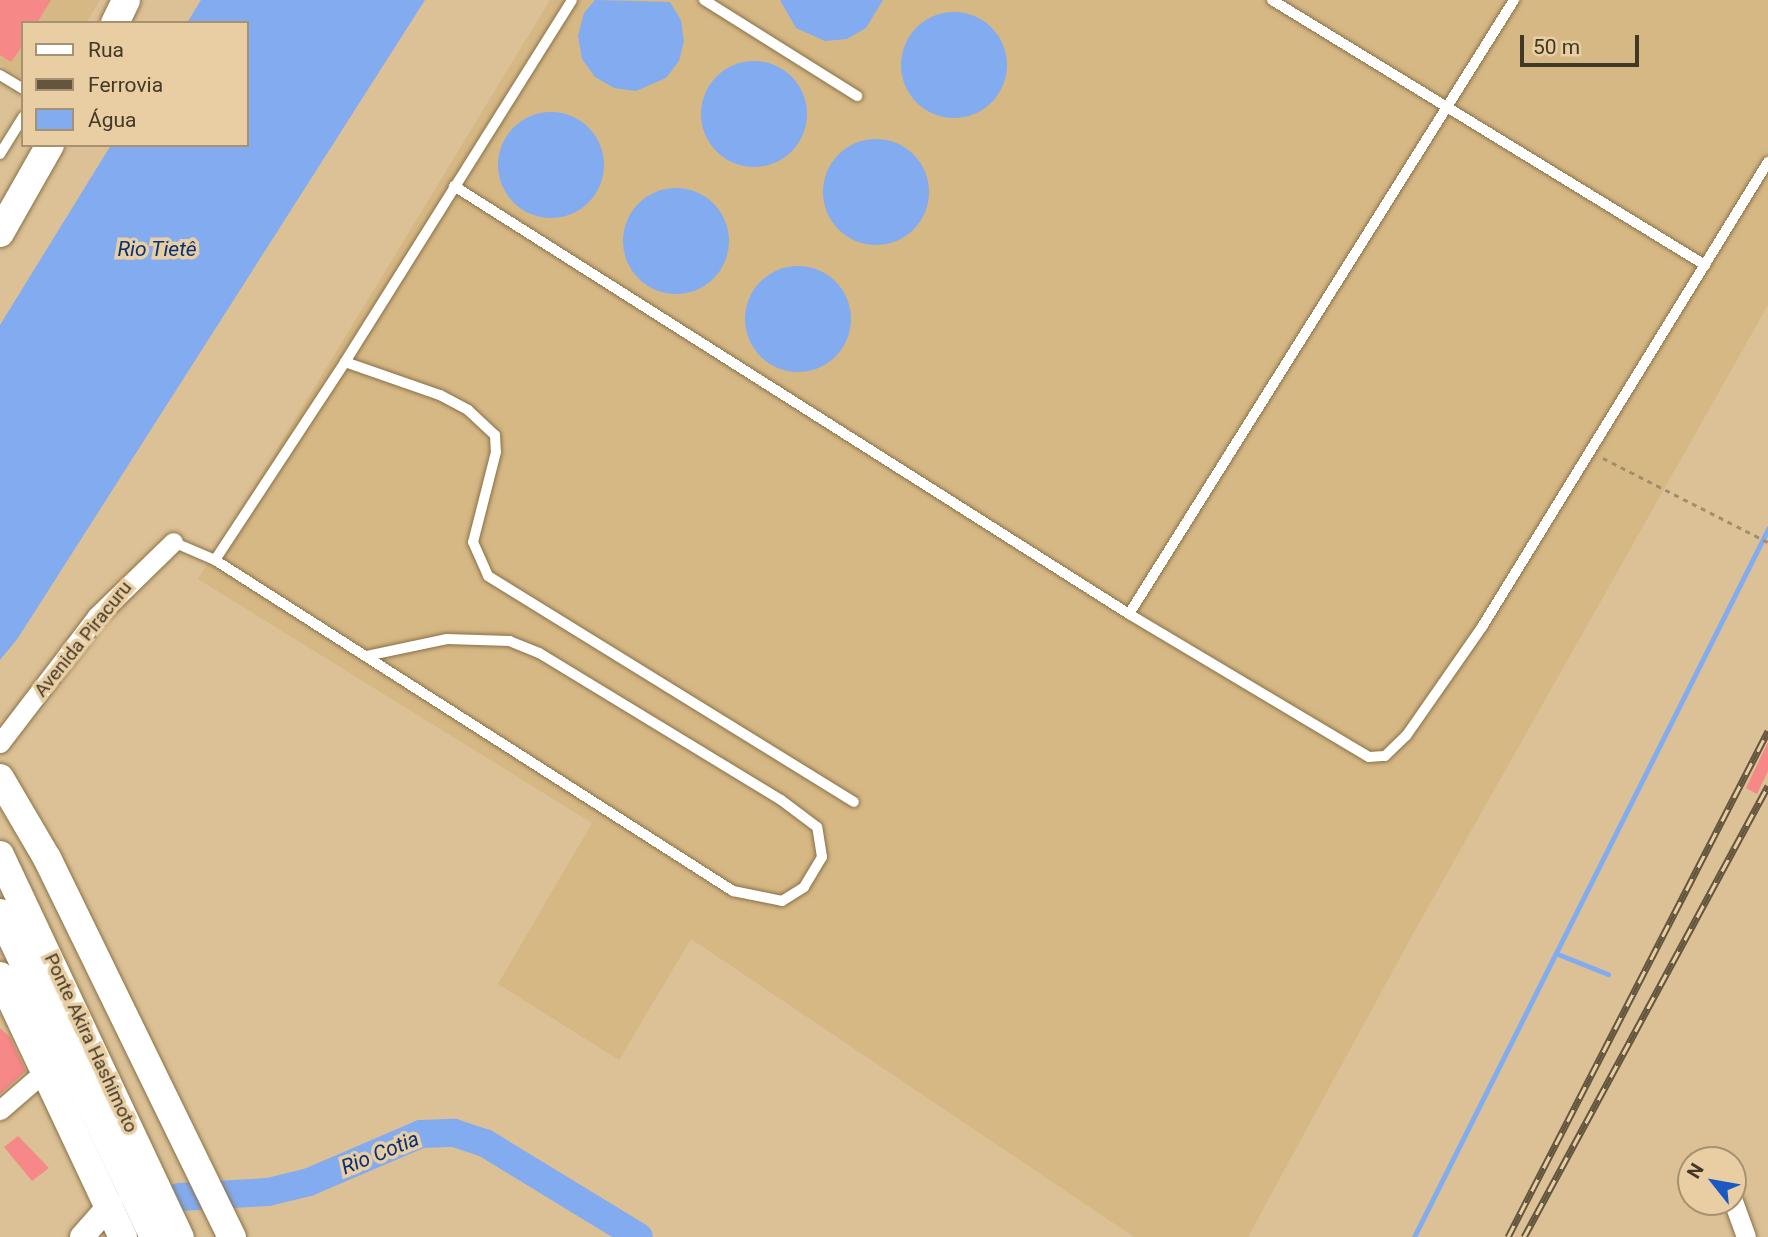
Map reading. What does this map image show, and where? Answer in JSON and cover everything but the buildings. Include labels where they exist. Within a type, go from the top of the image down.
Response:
[{"type":"main road","points":[[116,21],[126,0]]},
{"type":"main road","points":[[0,233],[49,147]]},
{"type":"main road","points":[[0,778],[47,858],[232,1236]]},
{"type":"main road","name":"Ponte Akira Hashimoto","points":[[0,855],[171,1236]]},
{"type":"main road","name":"Ponte Akira Hashimoto","points":[[0,913],[171,1236]]},
{"type":"main road","points":[[0,975],[123,1237]]},
{"type":"street","name":"Avenida Piracuru","points":[[0,743],[97,616],[173,542]]},
{"type":"street","points":[[0,1110],[45,1071]]},
{"type":"street","points":[[82,1237],[110,1205]]},
{"type":"street","points":[[1738,1216],[1746,1237]]},
{"type":"lane","points":[[215,560],[345,362],[572,0]]},
{"type":"lane","points":[[704,0],[857,96]]},
{"type":"lane","points":[[1272,0],[1446,110],[1705,265]]},
{"type":"lane","points":[[1129,614],[1514,0]]},
{"type":"lane","points":[[0,75],[21,88]]},
{"type":"lane","points":[[0,154],[21,120]]},
{"type":"lane","points":[[454,186],[1129,614],[1353,750],[1369,757],[1385,756],[1406,736],[1482,627],[1768,162]]},
{"type":"lane","points":[[345,362],[440,395],[468,410],[495,435],[495,452],[473,542],[488,576],[854,802]]},
{"type":"lane","points":[[173,542],[215,560],[733,891],[782,901],[804,887],[822,857],[817,827],[781,800],[539,653],[510,640],[447,639],[366,656]]},
{"type":"path","points":[[1590,451],[1768,542]]},
{"type":"shaded area","points":[[0,0],[100,0],[87,21],[21,21],[21,77],[0,64]]},
{"type":"shaded area","points":[[550,0],[1768,0],[1768,305],[1414,932],[1248,1237],[1134,1237],[691,939],[619,1060],[498,984],[592,823],[198,579]]},
{"type":"water","name":"Rio Tietê","points":[[201,0],[425,0],[18,638],[0,660],[0,325],[110,147],[248,147],[248,21],[188,21]]},
{"type":"water","points":[[595,0],[670,2],[681,20],[684,41],[679,61],[666,78],[636,91],[614,88],[595,77],[582,59],[578,36],[584,13]]},
{"type":"water","points":[[780,0],[883,0],[866,28],[847,39],[825,41],[796,28]]},
{"type":"water","points":[[954,12],[974,16],[991,28],[1003,45],[1007,65],[1003,85],[991,102],[974,114],[954,118],[934,114],[917,102],[905,85],[901,65],[905,45],[917,28],[934,16]]},
{"type":"water","points":[[754,61],[774,65],[791,77],[803,94],[807,114],[803,134],[791,151],[774,163],[754,167],[734,163],[717,151],[705,134],[701,114],[705,94],[717,77],[734,65]]},
{"type":"water","points":[[551,112],[571,116],[588,128],[600,145],[604,165],[600,185],[588,202],[571,214],[551,218],[531,214],[514,202],[502,185],[498,165],[502,145],[514,128],[531,116]]},
{"type":"water","points":[[876,139],[896,143],[913,155],[925,172],[929,192],[925,212],[913,229],[896,241],[876,245],[856,241],[839,229],[827,212],[823,192],[827,172],[839,155],[856,143]]},
{"type":"water","points":[[676,188],[696,192],[713,204],[725,221],[729,241],[725,261],[713,278],[696,290],[676,294],[656,290],[639,278],[627,261],[623,241],[627,221],[639,204],[656,192]]},
{"type":"water","points":[[798,266],[818,270],[835,282],[847,299],[851,319],[847,339],[835,356],[818,368],[798,372],[778,368],[761,356],[749,339],[745,319],[749,299],[761,282],[778,270]]},
{"type":"waterway","points":[[1414,1237],[1768,529]]},
{"type":"waterway","points":[[1558,954],[1608,974]]},
{"type":"waterway","name":"Rio Cotia","points":[[179,1197],[268,1192],[309,1182],[421,1134],[454,1133],[485,1143],[639,1237]]},
{"type":"railway","points":[[1508,1237],[1768,731]]},
{"type":"railway","points":[[1524,1237],[1768,786]]}]
